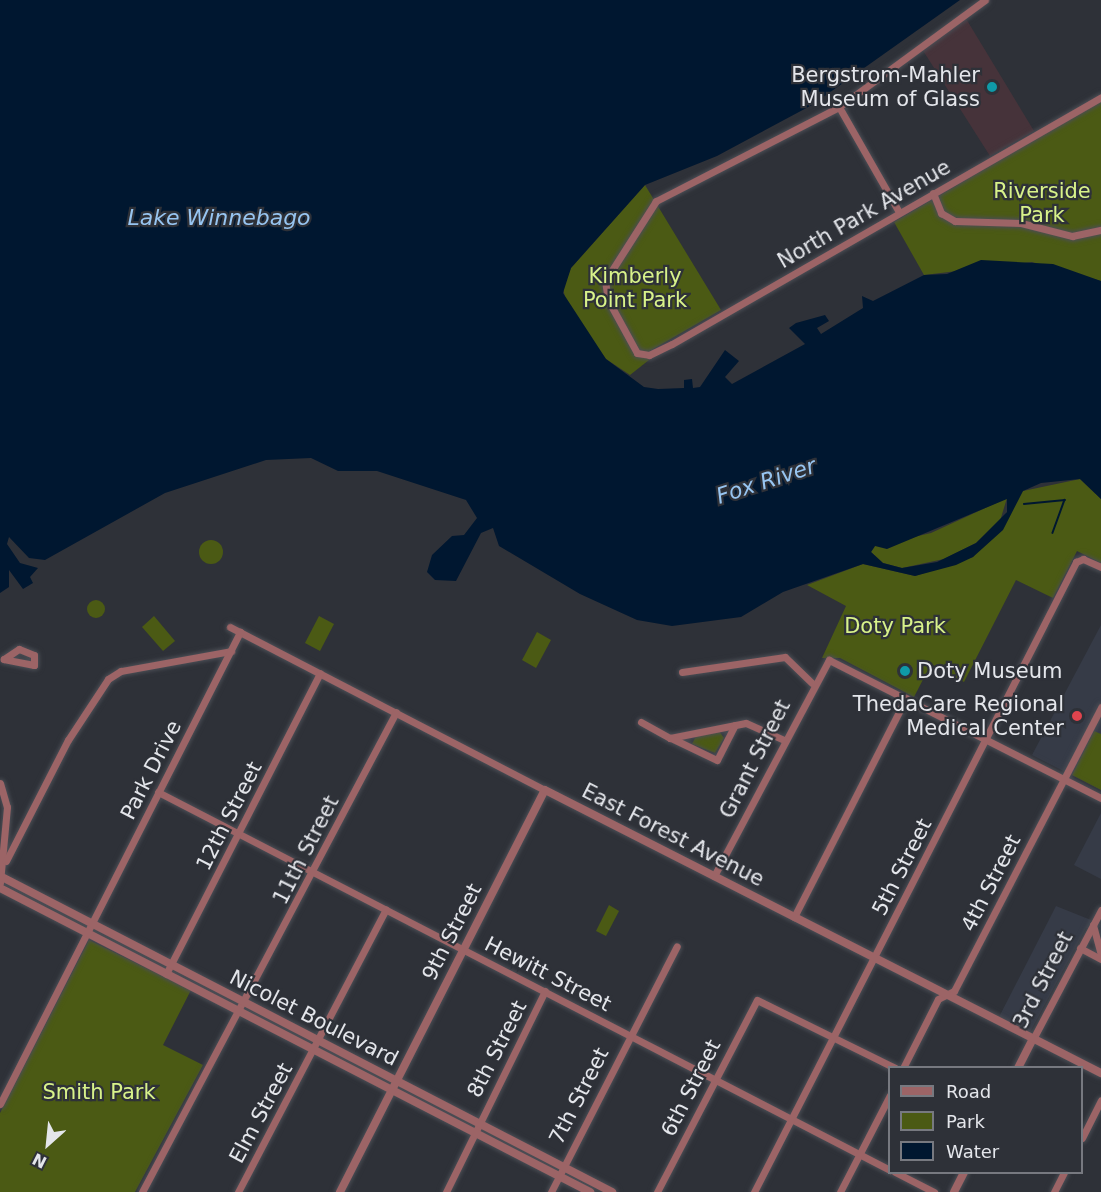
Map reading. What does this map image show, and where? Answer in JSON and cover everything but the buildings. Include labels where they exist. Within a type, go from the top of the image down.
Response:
[{"type":"street","points":[[899,212],[839,107],[985,0]]},
{"type":"street","name":"North Park Avenue","points":[[839,107],[662,196],[647,210],[605,281],[611,307],[641,355],[672,344],[1101,97]]},
{"type":"street","points":[[933,193],[948,219],[1021,223],[1072,236],[1101,230]]},
{"type":"street","name":"5th Street","points":[[754,1192],[1080,559],[1101,567]]},
{"type":"street","name":"East Forest Avenue","points":[[230,627],[1101,1073]]},
{"type":"street","name":"Park Drive","points":[[0,1104],[240,632]]},
{"type":"street","points":[[1,879],[6,861],[68,740],[108,679],[131,668],[231,651]]},
{"type":"street","points":[[682,672],[782,657],[812,683]]},
{"type":"street","name":"Grant Street","points":[[714,876],[812,683],[829,660],[906,698]]},
{"type":"street","name":"12th Street","points":[[166,974],[320,673]]},
{"type":"street","points":[[794,917],[906,698],[1101,798]]},
{"type":"street","name":"4th Street","points":[[904,1066],[938,999],[954,991],[1101,707]]},
{"type":"street","name":"11th Street","points":[[142,1192],[245,1003],[396,712]]},
{"type":"street","points":[[641,722],[717,760],[735,725]]},
{"type":"street","points":[[670,738],[735,725],[755,725],[784,740]]},
{"type":"street","points":[[0,783],[6,802],[6,861]]},
{"type":"street","name":"9th Street","points":[[340,1192],[545,790]]},
{"type":"street","name":"Hewitt Street","points":[[158,792],[888,1169]]},
{"type":"street","name":"Nicolet Boulevard","points":[[1,879],[92,923],[612,1192]]},
{"type":"street","name":"Nicolet Boulevard","points":[[0,888],[590,1192]]},
{"type":"street","name":"Elm Street","points":[[238,1192],[386,909]]},
{"type":"street","name":"3rd Street","points":[[1019,1066],[1101,910]]},
{"type":"street","points":[[1093,925],[1101,954]]},
{"type":"street","name":"7th Street","points":[[551,1192],[562,1165],[676,946]]},
{"type":"street","points":[[1080,948],[1101,958]]},
{"type":"street","name":"8th Street","points":[[446,1192],[545,991]]},
{"type":"street","name":"6th Street","points":[[657,1192],[757,1000],[833,1037]]},
{"type":"street","points":[[833,1037],[891,1066]]},
{"type":"street","points":[[840,1192],[888,1099]]},
{"type":"street","points":[[1083,1136],[1101,1100]]},
{"type":"street","points":[[897,1174],[934,1192]]},
{"type":"street","points":[[954,1192],[963,1174]]},
{"type":"street","points":[[1054,1192],[1063,1174]]},
{"type":"shaded area","points":[[965,17],[1034,131],[990,156],[922,49]]},
{"type":"shaded area","name":"ThedaCare Regional Medical Center","points":[[1101,625],[1101,790],[1032,755]]},
{"type":"shaded area","points":[[1101,813],[1101,879],[1074,865]]},
{"type":"shaded area","points":[[1056,906],[1101,924],[1101,949],[1100,927],[1086,928],[1030,1032],[999,1017]]},
{"type":"green space","name":"Riverside Park","points":[[1101,101],[1101,281],[1032,262],[924,275],[894,222]]},
{"type":"green space","name":"Kimberly Point Park","points":[[645,185],[721,310],[648,352],[649,360],[630,375],[606,359],[590,339],[567,306],[563,288],[571,268]]},
{"type":"green space","name":"Doty Park","points":[[1080,479],[1101,499],[1101,563],[1077,551],[1053,598],[1016,580],[964,682],[931,664],[914,697],[840,658],[822,658],[846,606],[807,585],[863,564],[915,576],[973,557],[1023,491]]},
{"type":"green space","name":"Doty Park","points":[[1007,498],[1000,521],[976,543],[944,559],[902,568],[883,563],[871,552],[875,546],[931,533]]},
{"type":"green space","points":[[211,540],[216,541],[222,547],[222,557],[216,563],[211,564],[206,563],[200,557],[199,552],[200,547],[206,541]]},
{"type":"green space","points":[[92,600],[100,600],[105,605],[103,616],[92,618],[87,613],[87,605]]},
{"type":"green space","points":[[154,616],[175,641],[163,651],[142,627]]},
{"type":"green space","points":[[319,616],[334,624],[320,651],[305,643]]},
{"type":"green space","points":[[537,632],[551,640],[536,668],[522,660]]},
{"type":"green space","points":[[719,731],[724,738],[715,753],[692,744],[696,736]]},
{"type":"green space","points":[[1094,731],[1101,734],[1101,790],[1072,775]]},
{"type":"green space","points":[[609,905],[619,911],[606,936],[596,931]]},
{"type":"green space","name":"Smith Park","points":[[89,940],[191,990],[163,1045],[203,1065],[135,1192],[0,1192],[0,1113]]},
{"type":"water","name":"Lake Winnebago","points":[[0,0],[960,0],[812,105],[717,156],[645,185],[571,268],[563,293],[606,359],[644,387],[658,389],[684,388],[684,380],[692,379],[693,388],[700,387],[725,350],[739,361],[725,377],[732,384],[805,344],[789,328],[796,323],[825,315],[829,321],[817,328],[821,334],[863,308],[862,296],[873,301],[924,275],[947,274],[981,260],[1053,264],[1101,281],[1101,499],[1080,479],[1041,483],[1023,491],[1003,530],[973,557],[956,565],[915,576],[863,564],[783,592],[741,617],[672,626],[637,620],[580,594],[499,546],[493,528],[481,533],[456,581],[435,580],[427,572],[432,555],[452,536],[464,535],[477,518],[466,500],[377,471],[338,471],[311,458],[266,460],[165,493],[45,560],[29,558],[9,537],[7,544],[20,563],[38,568],[30,577],[33,583],[23,589],[9,570],[9,587],[0,593]],"holes":[[[1007,499],[1007,512],[976,543],[937,562],[902,568],[883,563],[871,552],[875,546],[887,549]]]},
{"type":"waterway","points":[[1024,504],[1065,500],[1053,533]]},
{"type":"place","name":"Bergstrom-Mahler Museum of Glass","points":[[992,87]]},
{"type":"place","name":"Doty Museum","points":[[905,671]]},
{"type":"place","name":"ThedaCare Regional Medical Center","points":[[1077,716]]},
{"type":"water label","name":"Fox River","points":[[766,481]]}]
